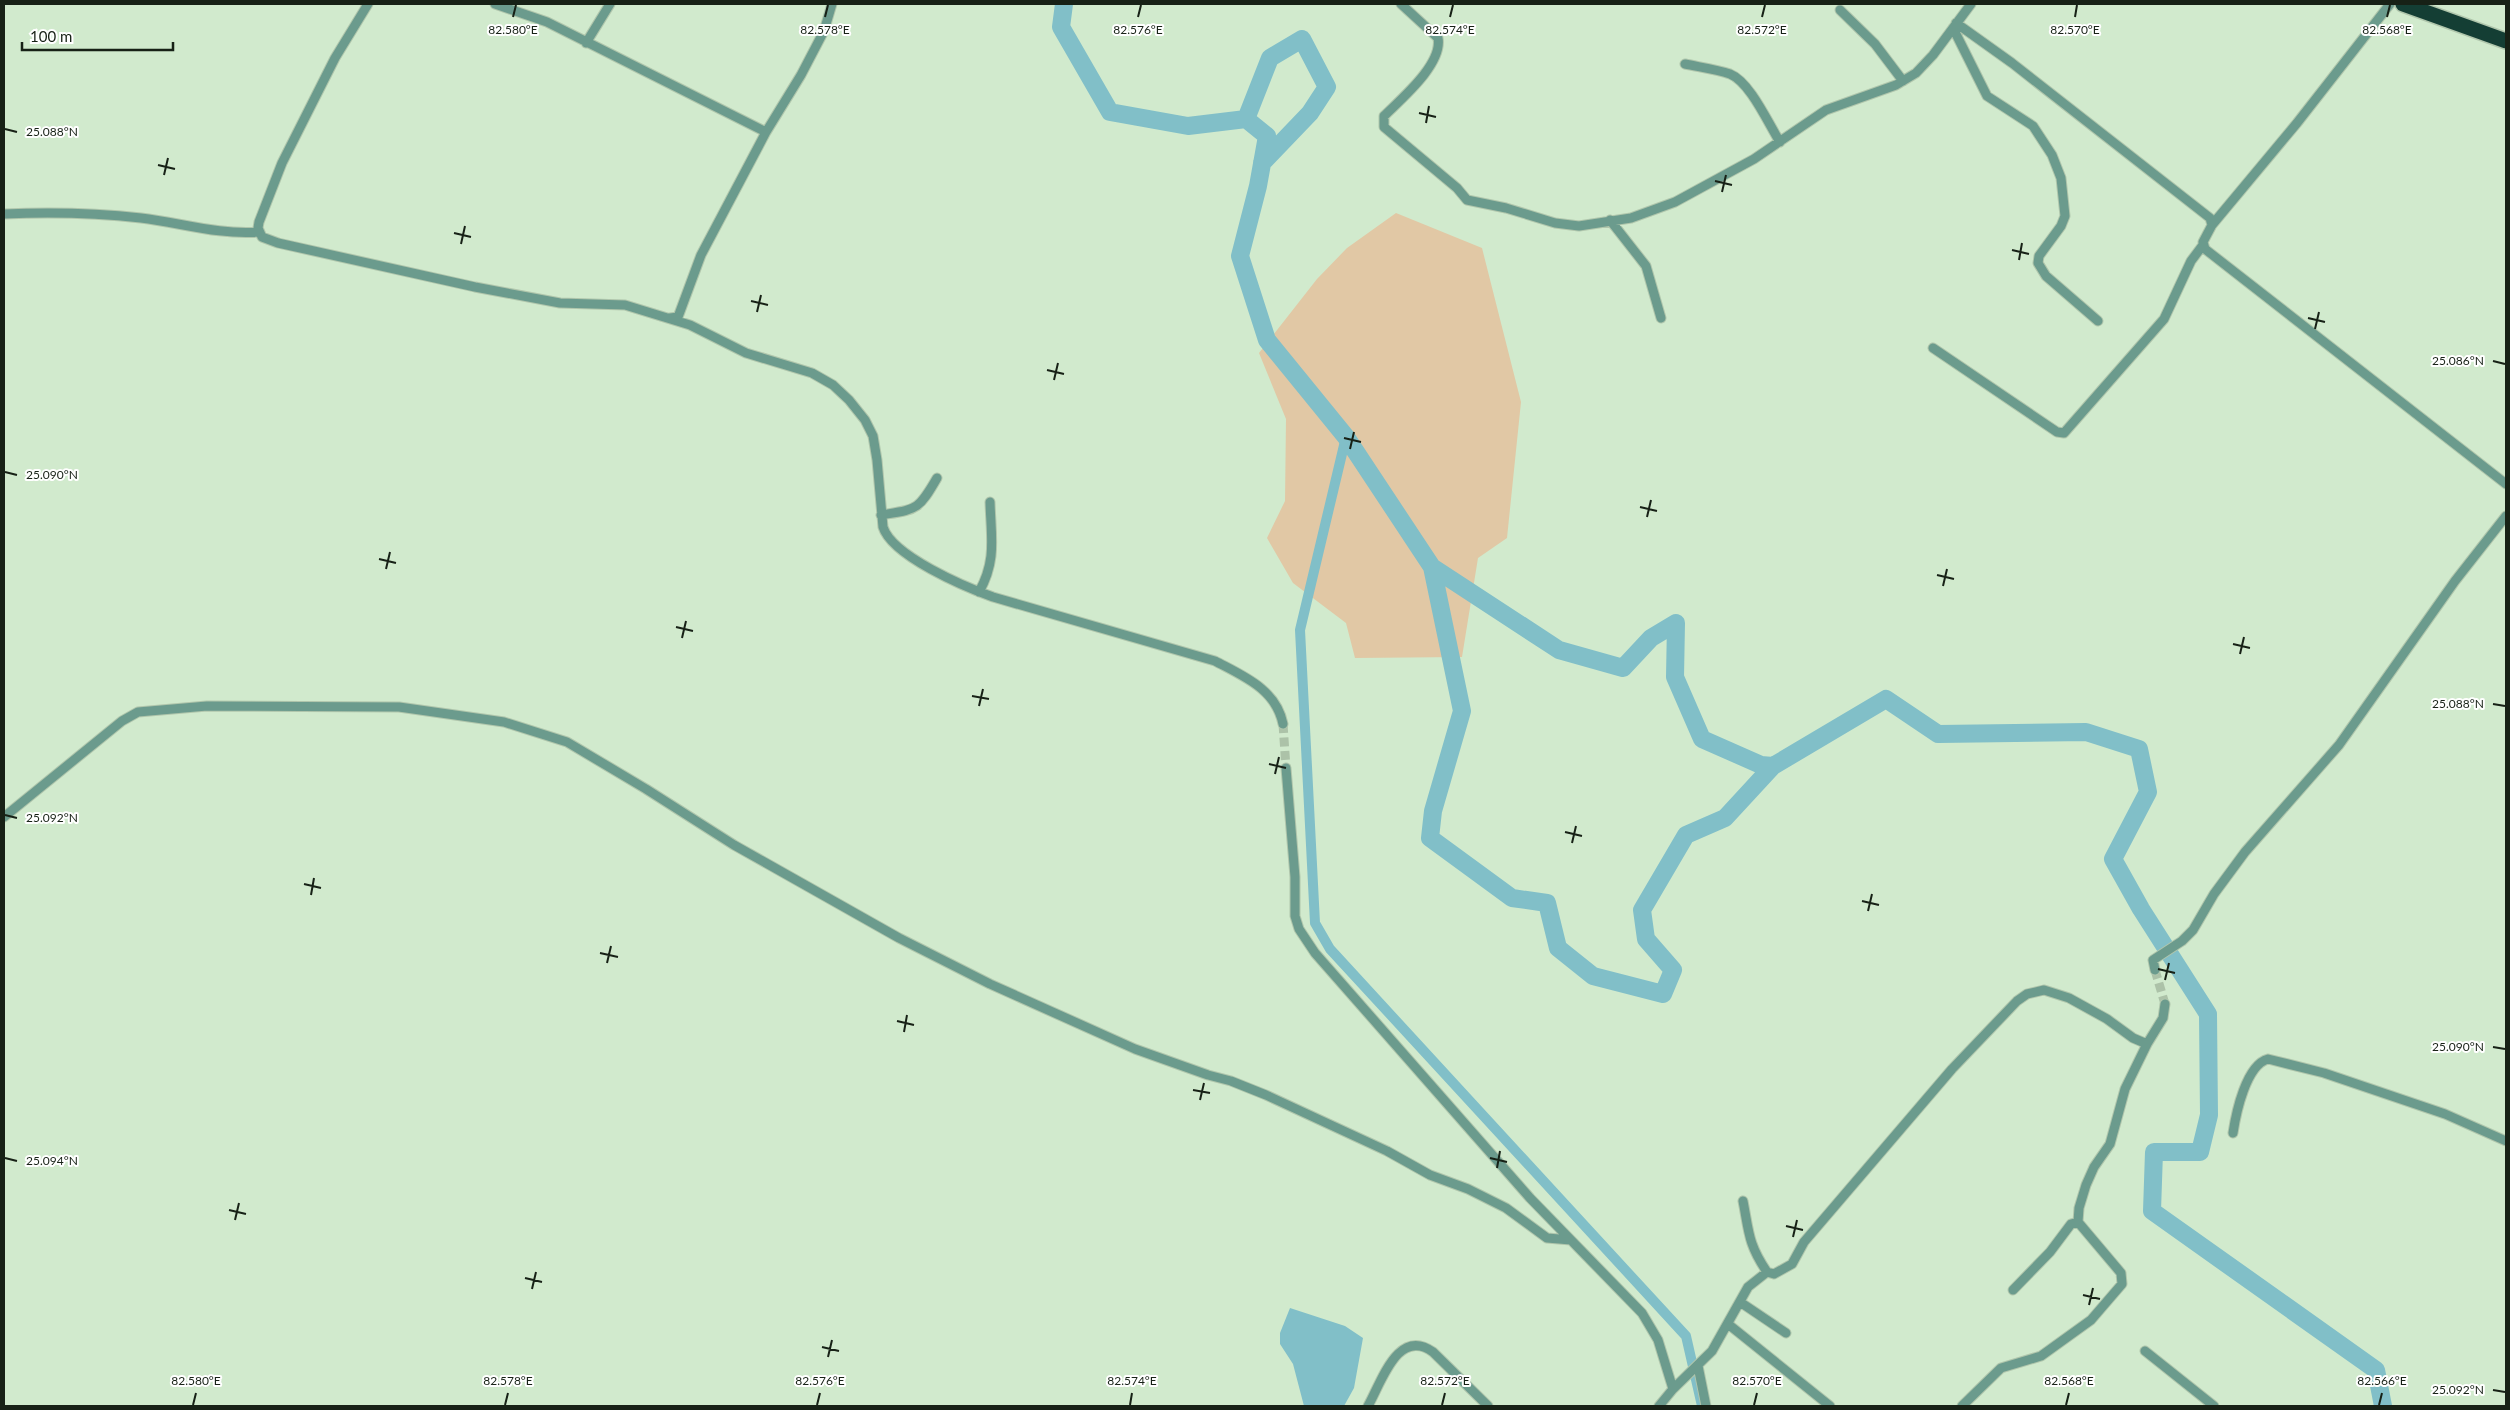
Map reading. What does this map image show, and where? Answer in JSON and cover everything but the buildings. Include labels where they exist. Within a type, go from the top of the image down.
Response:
[{"type":"highway","points":[[2403,4],[2506,41]]},
{"type":"street","points":[[368,4],[335,58],[282,164],[259,222],[259,232],[266,239],[475,287],[560,303],[625,305],[690,325],[746,353],[812,373],[833,385],[865,420],[873,436],[877,460],[881,515],[885,534],[899,548],[930,568],[979,592],[1215,661],[1247,678],[1269,694],[1281,712],[1283,724]]},
{"type":"street","points":[[495,4],[547,22],[586,43],[673,83],[766,132]]},
{"type":"street","points":[[586,43],[610,4]]},
{"type":"street","points":[[670,318],[678,317],[701,255],[766,132],[801,75],[824,31],[832,4]]},
{"type":"street","points":[[1401,4],[1438,38],[1439,50],[1418,83],[1384,116],[1383,124],[1388,132],[1457,188],[1467,200],[1506,208],[1568,226],[1631,218],[1675,202],[1754,159],[1826,110],[1904,81],[1923,67],[1971,4]]},
{"type":"street","points":[[1933,348],[2057,432],[2064,433],[2164,319],[2191,262],[2203,245],[2212,225],[2297,123],[2390,4]]},
{"type":"street","points":[[1840,10],[1875,44],[1904,81]]},
{"type":"street","points":[[1955,26],[2012,64],[2210,218],[2212,225]]},
{"type":"street","points":[[1955,26],[1987,96],[2033,126],[2052,156],[2061,178],[2066,216],[2039,256],[2038,263],[2046,276],[2098,321]]},
{"type":"street","points":[[1685,64],[1731,75],[1739,79],[1748,89],[1780,142]]},
{"type":"street","points":[[4,214],[48,212],[142,218],[228,234],[259,232]]},
{"type":"street","points":[[1610,220],[1646,266],[1661,318]]},
{"type":"street","points":[[2203,245],[2205,250],[2506,484]]},
{"type":"street","points":[[881,515],[917,507],[924,501],[937,478]]},
{"type":"street","points":[[979,592],[988,576],[992,559],[990,502]]},
{"type":"street","points":[[2155,970],[2152,961],[2182,941],[2192,930],[2214,894],[2246,852],[2339,744],[2455,581],[2506,516]]},
{"type":"street","points":[[4,817],[122,720],[138,712],[208,706],[361,706],[416,708],[504,722],[567,742],[734,845],[899,938],[990,984],[1135,1049],[1266,1095],[1387,1151],[1430,1175],[1468,1189],[1506,1208],[1547,1238],[1571,1240]]},
{"type":"street","points":[[1286,768],[1295,877],[1295,916],[1299,929],[1315,953],[1530,1198],[1642,1313],[1652,1326],[1675,1387]]},
{"type":"street","points":[[1743,1200],[1749,1239],[1755,1255],[1767,1272],[1774,1274],[1792,1264],[1804,1242],[1952,1069],[2017,1001],[2027,994],[2044,990],[2069,998],[2107,1019],[2133,1038],[2147,1044]]},
{"type":"street","points":[[1962,1406],[2001,1368],[2041,1356],[2091,1320],[2122,1284],[2121,1273],[2078,1222],[2079,1208],[2094,1167],[2110,1144],[2125,1089],[2147,1044],[2163,1018],[2165,1004]]},
{"type":"street","points":[[2233,1133],[2236,1112],[2244,1088],[2258,1066],[2268,1059],[2324,1073],[2445,1114],[2506,1141]]},
{"type":"street","points":[[2013,1290],[2050,1252],[2071,1224],[2078,1222]]},
{"type":"street","points":[[1659,1406],[1689,1372],[1698,1366],[1712,1351],[1748,1287],[1767,1272]]},
{"type":"street","points":[[1740,1302],[1786,1333]]},
{"type":"street","points":[[1728,1324],[1830,1406]]},
{"type":"street","points":[[1368,1406],[1400,1350],[1416,1344],[1425,1346],[1433,1352],[1488,1406]]},
{"type":"street","points":[[2145,1351],[2214,1406]]},
{"type":"street","points":[[1698,1366],[1706,1406]]},
{"type":"shaded area","points":[[1396,213],[1482,248],[1521,402],[1507,538],[1478,558],[1462,657],[1355,658],[1346,623],[1293,583],[1267,538],[1285,501],[1286,419],[1259,353],[1317,279],[1347,248]]},
{"type":"water","points":[[1290,1308],[1345,1326],[1363,1338],[1354,1388],[1344,1406],[1304,1406],[1293,1364],[1280,1344],[1280,1333]]},
{"type":"waterway","points":[[1064,4],[1061,27],[1110,112],[1188,126],[1246,119],[1267,136],[1258,186],[1240,256],[1267,340],[1346,437],[1432,567],[1559,650],[1623,668],[1651,638],[1676,623],[1675,677],[1702,739],[1761,765],[1773,766],[1886,699],[1938,734],[2086,732],[2139,749],[2148,792],[2113,859],[2141,909],[2208,1014],[2209,1115],[2200,1152],[2154,1152],[2152,1211],[2376,1370],[2383,1406]]},
{"type":"waterway","points":[[1246,119],[1270,58],[1302,39],[1327,87],[1310,113],[1262,163]]},
{"type":"waterway","points":[[1346,437],[1300,630],[1315,923],[1330,949],[1686,1336],[1702,1406]]},
{"type":"waterway","points":[[1432,567],[1462,711],[1433,811],[1430,838],[1512,898],[1547,903],[1558,948],[1593,976],[1663,994],[1673,970],[1646,939],[1642,910],[1686,835],[1725,818],[1773,766]]},
{"type":"tunnel","points":[[1283,724],[1286,768]]},
{"type":"tunnel","points":[[2155,970],[2165,1004]]}]
